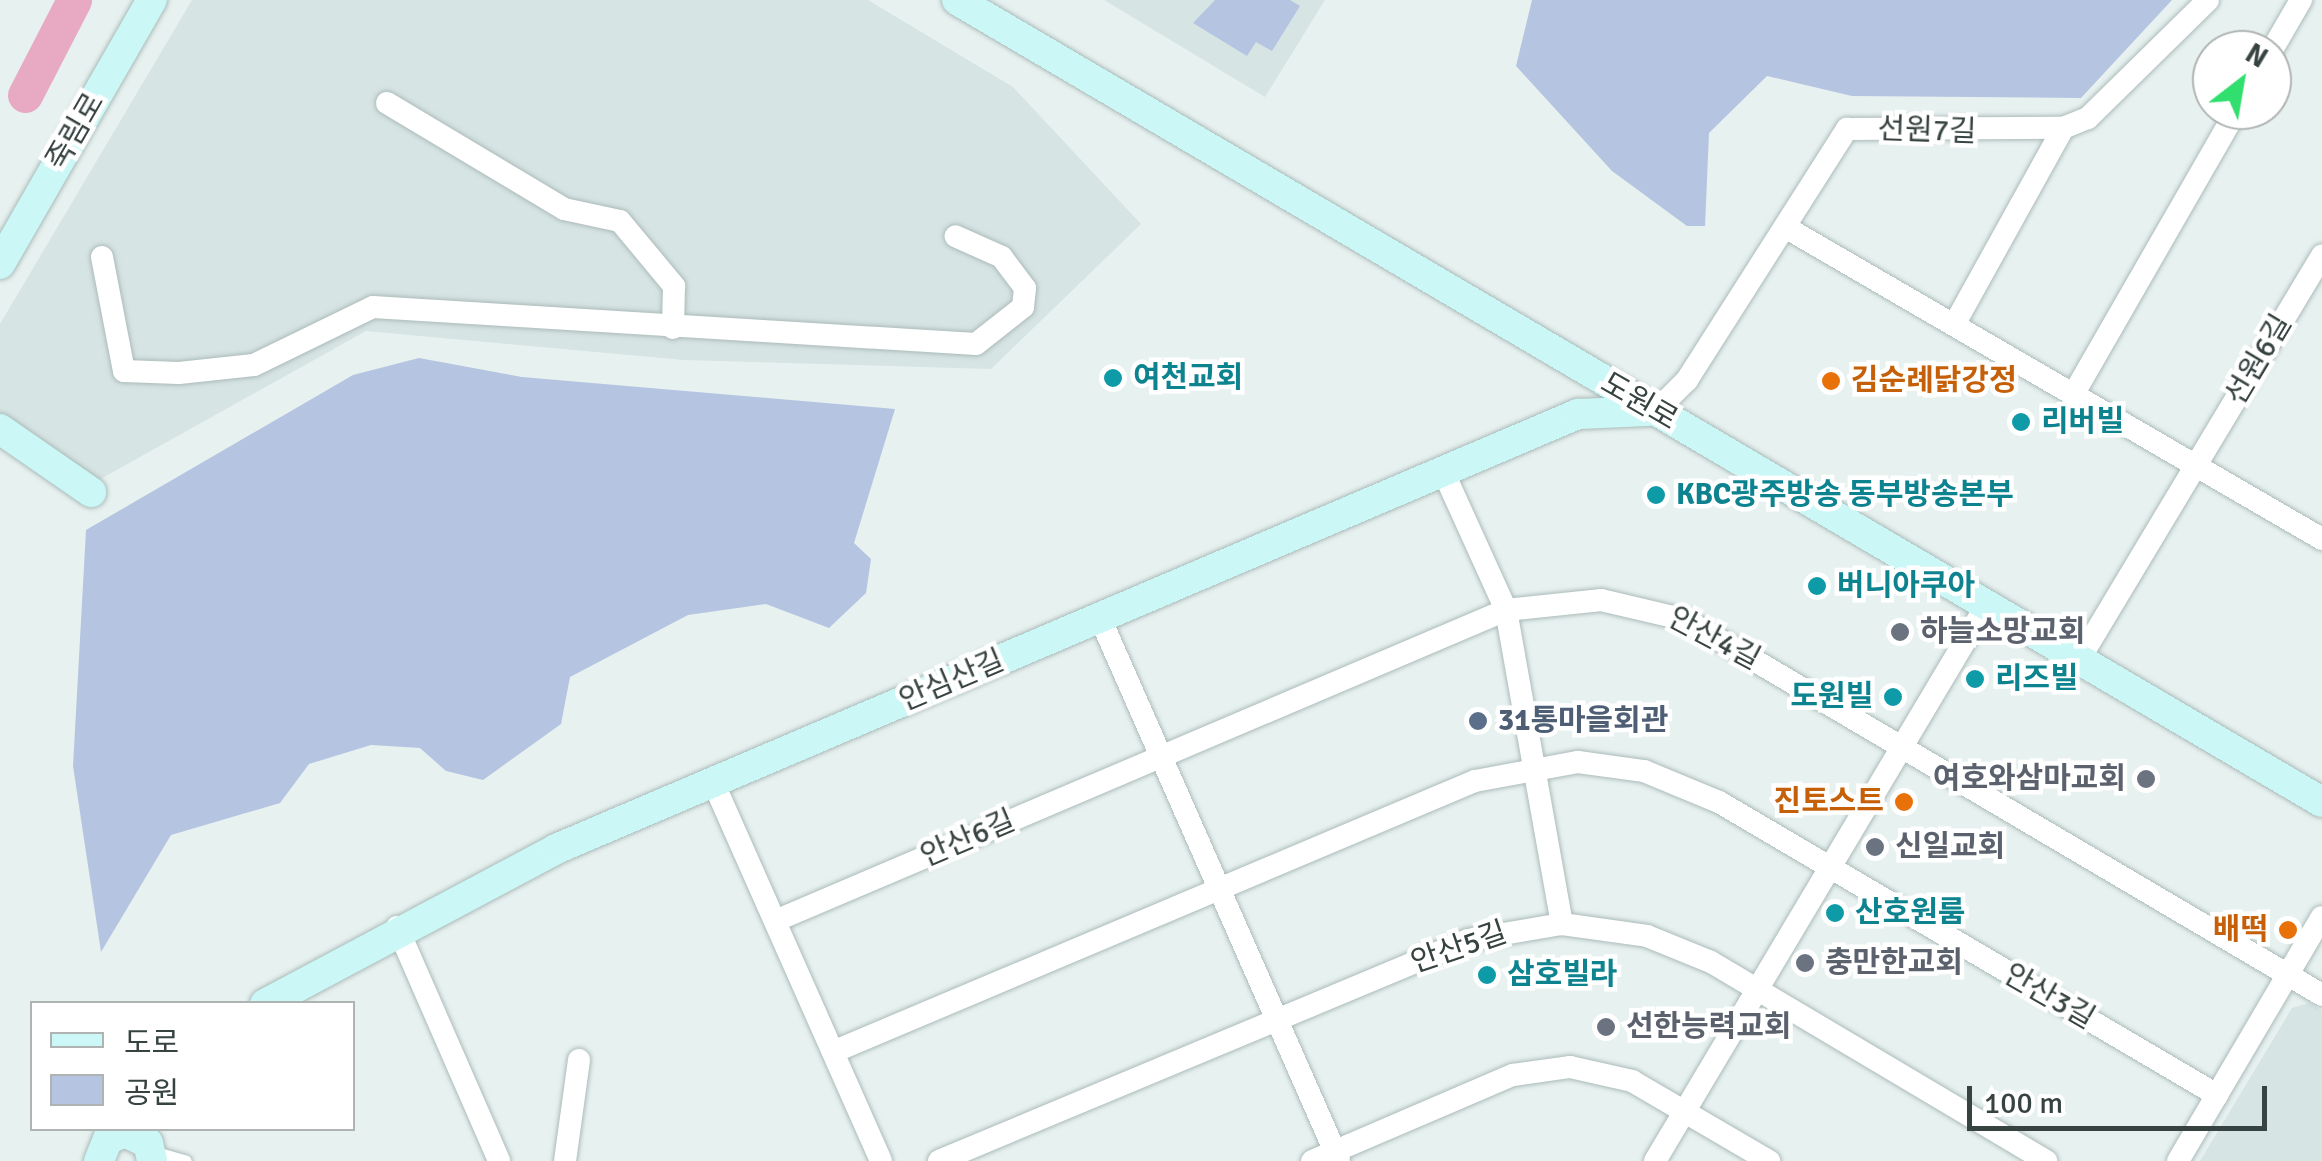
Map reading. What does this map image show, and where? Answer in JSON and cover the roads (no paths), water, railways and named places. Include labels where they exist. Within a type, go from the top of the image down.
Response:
[{"type":"street","name":"죽림로","points":[[0,264],[152,0]]},
{"type":"street","name":"도원로","points":[[956,0],[2322,802]]},
{"type":"street","points":[[1954,325],[2063,128],[2088,118],[2208,0]]},
{"type":"street","points":[[2284,30],[2301,0]]},
{"type":"street","points":[[387,103],[564,210],[620,222],[674,286],[673,328]]},
{"type":"street","name":"선원7길","points":[[1656,411],[1679,391],[1847,129],[2063,128]]},
{"type":"street","points":[[2073,394],[2226,130]]},
{"type":"street","points":[[1785,227],[2322,540]]},
{"type":"street","points":[[102,258],[124,371],[254,365],[373,307],[976,344],[1022,307],[1026,288],[1002,257],[955,236]]},
{"type":"street","name":"선원6길","points":[[2079,660],[2322,255]]},
{"type":"street","name":"안심산길","points":[[270,1001],[396,927],[714,784],[1443,471],[1587,411],[1656,411]]},
{"type":"street","points":[[0,429],[91,492]]},
{"type":"street","points":[[1443,471],[1506,610],[1562,924]]},
{"type":"street","name":"안산4길","points":[[1506,610],[1582,599],[1660,610],[1904,745]]},
{"type":"street","points":[[1655,1161],[1986,606]]},
{"type":"street","points":[[1161,757],[1506,610]]},
{"type":"street","points":[[1100,618],[1337,1156]]},
{"type":"street","points":[[1904,745],[2322,995]]},
{"type":"street","name":"안산6길","points":[[775,921],[1161,757]]},
{"type":"street","points":[[832,1052],[1219,888],[1533,764],[1606,764],[1662,777],[1830,868]]},
{"type":"street","points":[[714,784],[880,1161]]},
{"type":"street","name":"안산3길","points":[[1830,868],[2217,1095]]},
{"type":"street","points":[[2178,1161],[2322,917]]},
{"type":"street","name":"안산5길","points":[[1277,1020],[1468,940],[1562,924],[1647,936],[1757,990]]},
{"type":"street","points":[[396,927],[499,1161]]},
{"type":"street","points":[[1757,990],[2046,1161]]},
{"type":"street","points":[[939,1161],[1277,1020]]},
{"type":"street","points":[[565,1161],[579,1060]]},
{"type":"street","points":[[1312,1161],[1337,1156],[1544,1067],[1619,1076],[1769,1161]]},
{"type":"street","points":[[99,1161],[116,1134],[148,1144]]},
{"type":"lane","points":[[148,1144],[186,1161]]},
{"type":"waterway","points":[[25,95],[74,0]]},
{"type":"place","name":"여천교회","points":[[1113,378]]},
{"type":"place","name":"김순례닭강정","points":[[1831,381]]},
{"type":"place","name":"리버빌","points":[[2021,422]]},
{"type":"place","name":"KBC광주방송 동부방송본부","points":[[1656,495]]},
{"type":"place","name":"버니아쿠아","points":[[1817,586]]},
{"type":"place","name":"하늘소망교회","points":[[1900,632]]},
{"type":"place","name":"리즈빌","points":[[1975,679]]},
{"type":"place","name":"도원빌","points":[[1893,697]]},
{"type":"place","name":"31통마을회관","points":[[1478,721]]},
{"type":"place","name":"여호와삼마교회","points":[[2146,779]]},
{"type":"place","name":"진토스트","points":[[1904,802]]},
{"type":"place","name":"신일교회","points":[[1875,847]]},
{"type":"place","name":"산호원룸","points":[[1835,913]]},
{"type":"place","name":"배떡","points":[[2288,930]]},
{"type":"place","name":"충만한교회","points":[[1805,963]]},
{"type":"place","name":"삼호빌라","points":[[1487,975]]},
{"type":"place","name":"선한능력교회","points":[[1606,1027]]}]
